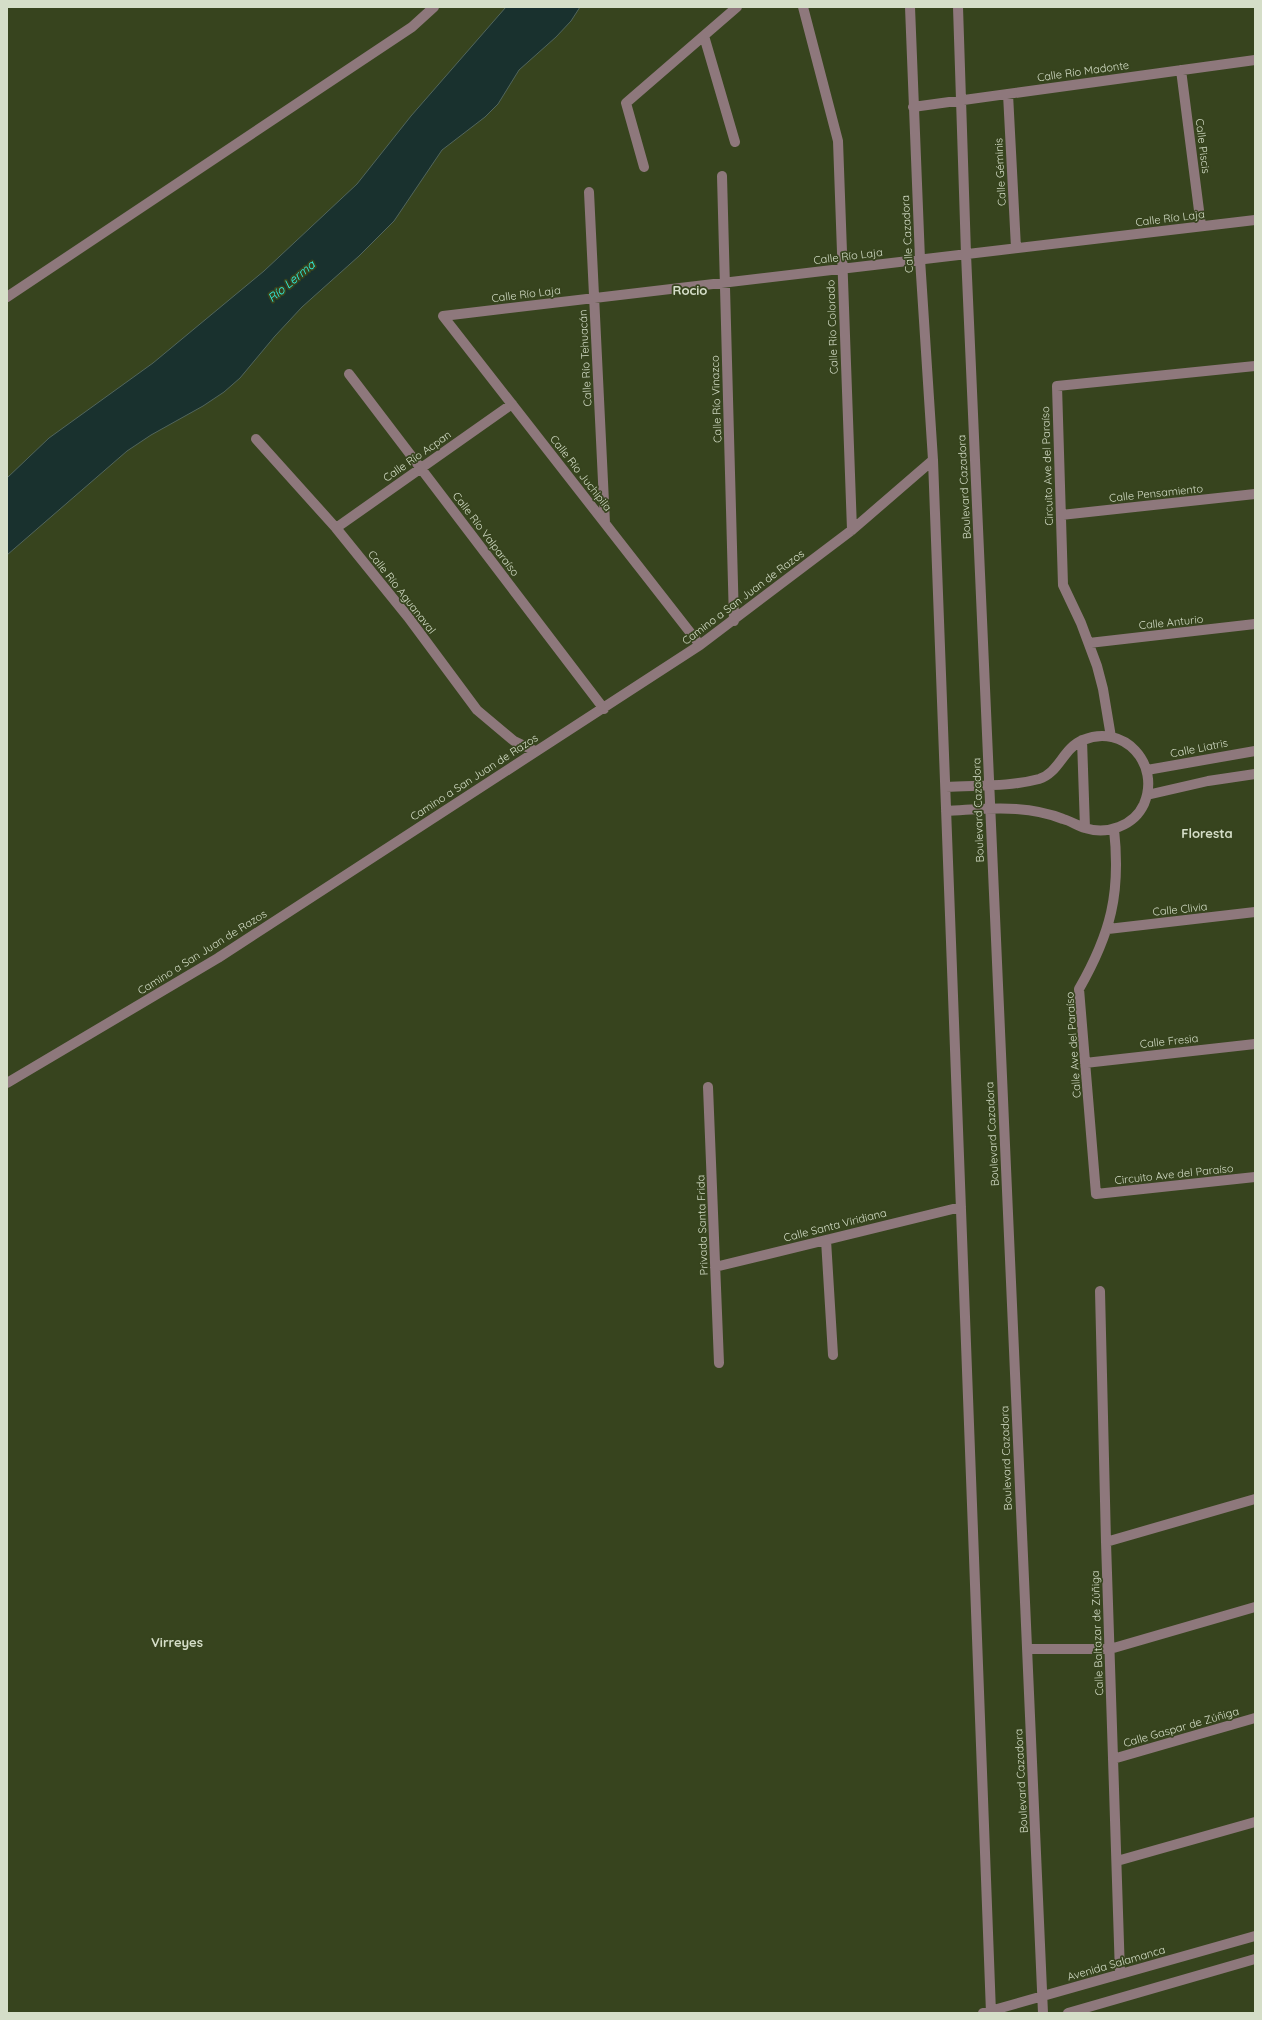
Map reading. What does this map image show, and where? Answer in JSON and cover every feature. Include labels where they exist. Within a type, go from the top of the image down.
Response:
[{"type":"street","points":[[7,297],[412,27],[434,7]]},
{"type":"street","points":[[644,167],[626,103],[737,7]]},
{"type":"street","name":"Calle Río Colorado","points":[[802,7],[838,141],[852,530]]},
{"type":"street","name":"Calle Cazadora","points":[[910,7],[920,259],[933,460]]},
{"type":"street","points":[[958,7],[966,254]]},
{"type":"street","points":[[704,36],[735,142]]},
{"type":"street","name":"Calle Río Madonte","points":[[914,107],[1255,60]]},
{"type":"street","name":"Calle Piscis","points":[[1181,70],[1201,226]]},
{"type":"street","name":"Calle Géminis","points":[[1008,94],[1016,248]]},
{"type":"street","name":"Calle Río Vinazco","points":[[722,176],[734,620]]},
{"type":"street","name":"Calle Río Tehuacán","points":[[589,192],[605,523]]},
{"type":"street","name":"Calle Río Laja","points":[[444,316],[1255,220]]},
{"type":"street","name":"Boulevard Cazadora","points":[[966,254],[1043,2013]]},
{"type":"street","name":"Calle Río Juchipila","points":[[444,316],[700,645]]},
{"type":"street","name":"Circuito Ave del Paraíso","points":[[1111,737],[1103,689],[1089,643],[1063,585],[1057,386],[1255,366]]},
{"type":"street","name":"Calle Río Valparaíso","points":[[349,374],[604,709]]},
{"type":"street","name":"Calle Río Acpan","points":[[336,528],[512,404]]},
{"type":"street","name":"Calle Río Aguanaval","points":[[256,439],[336,528],[408,617],[477,710],[514,741],[535,751]]},
{"type":"street","points":[[933,460],[961,1207],[988,2012]]},
{"type":"street","name":"Camino a San Juan de Razos","points":[[7,1083],[218,958],[535,751],[604,709],[700,645],[852,530],[933,460]]},
{"type":"street","name":"Calle Pensamiento","points":[[1061,515],[1255,494]]},
{"type":"street","name":"Calle Anturio","points":[[1089,643],[1255,624]]},
{"type":"street","points":[[946,787],[1014,783],[1041,778],[1050,773],[1071,746],[1082,740],[1101,736],[1111,737],[1123,741],[1134,749],[1142,758],[1147,770],[1149,782],[1147,795],[1143,806],[1126,824],[1114,829],[1099,831],[1085,828],[1062,818],[1039,812],[1015,809],[946,811]]},
{"type":"street","points":[[1082,740],[1085,828]]},
{"type":"street","name":"Calle Liatris","points":[[1147,770],[1255,750]]},
{"type":"street","points":[[1147,795],[1208,781],[1255,774]]},
{"type":"street","name":"Calle Ave del Paraíso","points":[[1096,1194],[1079,989],[1096,960],[1108,929],[1117,880],[1117,854],[1114,829]]},
{"type":"street","name":"Calle Clivia","points":[[1108,929],[1255,912]]},
{"type":"street","name":"Calle Fresia","points":[[1085,1062],[1255,1044]]},
{"type":"street","name":"Privada Santa Frida","points":[[708,1087],[720,1363]]},
{"type":"street","name":"Circuito Ave del Paraíso","points":[[1096,1194],[1255,1177]]},
{"type":"street","name":"Calle Santa Viridiana","points":[[716,1268],[961,1207]]},
{"type":"street","points":[[826,1240],[833,1355]]},
{"type":"street","name":"Calle Baltazar de Zúñiga","points":[[1100,1291],[1106,1542],[1120,1974]]},
{"type":"street","points":[[1106,1542],[1255,1499]]},
{"type":"street","points":[[1027,1649],[1110,1649],[1255,1607]]},
{"type":"street","name":"Calle Gaspar de Zúñiga","points":[[1113,1759],[1255,1718]]},
{"type":"street","points":[[1117,1861],[1255,1822]]},
{"type":"street","name":"Avenida Salamanca","points":[[988,2012],[1255,1936]]},
{"type":"street","points":[[1068,2013],[1255,1959]]},
{"type":"water","name":"Río Lerma","points":[[506,7],[580,7],[571,21],[556,37],[519,70],[498,104],[485,117],[442,150],[394,221],[359,256],[302,307],[275,336],[240,378],[224,392],[203,406],[151,435],[127,451],[7,555],[7,478],[49,438],[153,363],[264,271],[357,184],[411,116]]},
{"type":"district","name":"Rocio","points":[[690,290]]},
{"type":"district","name":"Floresta","points":[[1207,833]]},
{"type":"district","name":"Virreyes","points":[[177,1642]]}]
